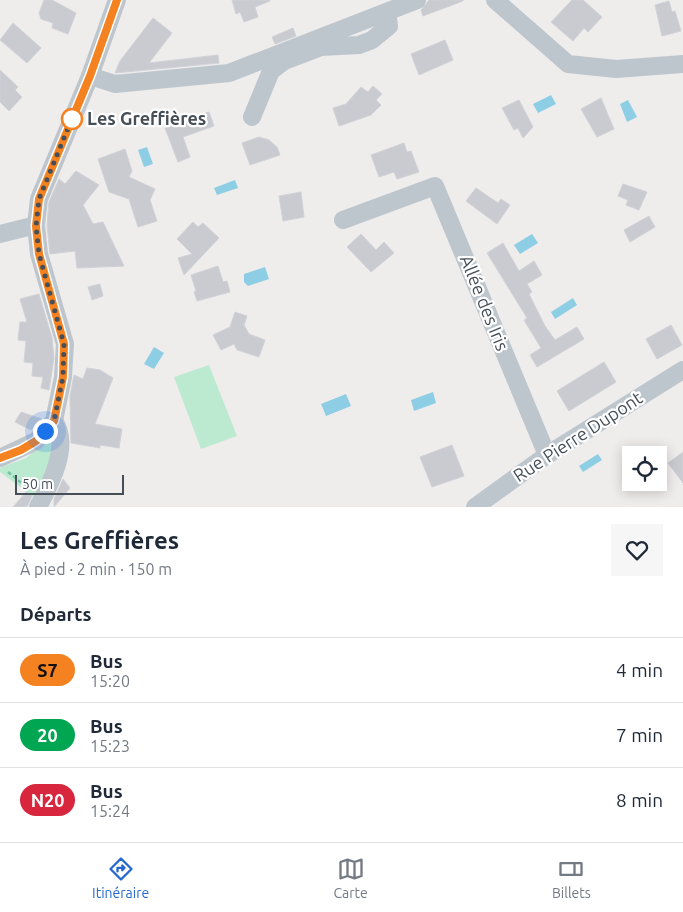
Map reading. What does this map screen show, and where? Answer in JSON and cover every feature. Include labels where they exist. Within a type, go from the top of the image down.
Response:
[{"type":"street","points":[[1,463],[36,441],[54,421],[63,377],[64,344],[39,254],[36,226],[39,199],[90,76],[117,0]]},
{"type":"street","points":[[90,76],[115,84],[228,74],[417,0]]},
{"type":"street","points":[[495,0],[568,64],[616,69],[683,64]]},
{"type":"street","points":[[252,118],[272,71],[284,60],[321,47],[359,45],[372,40],[389,26],[387,12]]},
{"type":"street","name":"Allée des Iris","points":[[343,220],[435,186],[547,455]]},
{"type":"street","points":[[0,234],[36,226]]},
{"type":"street","name":"Rue Pierre Dupont","points":[[475,507],[547,455],[683,370]]},
{"type":"street","points":[[40,503],[55,468],[60,446],[59,428],[54,421]]},
{"type":"path","points":[[1,463],[40,503]]},
{"type":"green space","points":[[209,365],[237,436],[201,449],[174,377]]},
{"type":"green space","points":[[51,437],[56,440],[50,465],[36,499],[0,472],[0,468],[26,458]]},
{"type":"water","points":[[551,95],[556,104],[538,113],[533,104]]},
{"type":"water","points":[[628,100],[637,117],[627,122],[620,104]]},
{"type":"water","points":[[147,147],[153,164],[144,167],[138,150]]},
{"type":"water","points":[[235,180],[238,188],[217,195],[214,188]]},
{"type":"water","points":[[532,234],[538,243],[520,254],[514,245]]},
{"type":"water","points":[[265,267],[269,279],[248,286],[244,282],[244,274]]},
{"type":"water","points":[[573,298],[577,305],[555,319],[551,312]]},
{"type":"water","points":[[154,347],[164,353],[154,369],[144,364]]},
{"type":"water","points":[[433,392],[436,403],[414,411],[411,400]]},
{"type":"water","points":[[346,394],[351,406],[326,416],[321,404]]},
{"type":"water","points":[[598,454],[602,460],[583,472],[579,466]]},
{"type":"building","points":[[44,0],[52,0],[76,13],[68,34],[52,28],[53,23],[41,19],[39,13]]},
{"type":"building","points":[[232,0],[270,1],[255,7],[258,17],[244,22],[240,12],[236,14]]},
{"type":"building","points":[[429,0],[463,1],[423,16],[421,10]]},
{"type":"building","points":[[572,0],[583,0],[602,17],[588,32],[584,28],[573,41],[551,22]]},
{"type":"building","points":[[669,1],[672,12],[675,11],[681,31],[662,36],[655,5]]},
{"type":"building","points":[[153,18],[172,33],[149,63],[218,55],[219,63],[115,73],[120,61]]},
{"type":"building","points":[[13,23],[41,48],[27,63],[0,40]]},
{"type":"building","points":[[293,28],[296,36],[275,44],[272,37]]},
{"type":"building","points":[[445,40],[453,60],[419,75],[411,54]]},
{"type":"building","points":[[0,70],[18,87],[15,90],[22,97],[9,111],[0,102]]},
{"type":"building","points":[[373,86],[382,94],[376,100],[381,105],[371,115],[339,126],[333,108],[346,104],[361,87],[368,92]]},
{"type":"building","points":[[601,98],[614,129],[597,137],[581,109]]},
{"type":"building","points":[[519,100],[533,127],[523,138],[518,128],[514,130],[502,108]]},
{"type":"building","points":[[209,112],[214,126],[183,137],[190,157],[178,162],[165,128]]},
{"type":"building","points":[[259,137],[269,140],[277,147],[280,155],[250,165],[242,143]]},
{"type":"building","points":[[404,143],[407,152],[411,151],[419,172],[397,179],[394,172],[379,177],[371,155]]},
{"type":"building","points":[[125,149],[132,171],[129,177],[155,189],[150,200],[157,221],[138,227],[129,199],[109,192],[98,159]]},
{"type":"building","points":[[76,171],[99,185],[83,205],[93,224],[103,222],[124,266],[77,268],[75,251],[50,254],[47,225],[49,202],[59,179],[65,184]]},
{"type":"building","points":[[623,184],[647,192],[639,210],[626,205],[628,200],[618,196]]},
{"type":"building","points":[[476,188],[498,203],[501,199],[510,205],[497,224],[466,201]]},
{"type":"building","points":[[301,192],[304,217],[283,221],[279,196]]},
{"type":"building","points":[[649,216],[655,227],[630,242],[624,230]]},
{"type":"building","points":[[193,222],[198,227],[203,223],[219,238],[184,275],[178,258],[192,254],[177,239]]},
{"type":"building","points":[[361,234],[376,250],[384,242],[394,253],[371,272],[347,247]]},
{"type":"building","points":[[503,243],[519,271],[534,261],[542,275],[527,284],[532,292],[529,294],[545,326],[555,340],[577,327],[584,339],[537,367],[530,355],[541,348],[524,320],[527,318],[487,253]]},
{"type":"building","points":[[218,266],[223,282],[227,281],[230,292],[197,301],[191,275]]},
{"type":"building","points":[[100,284],[103,296],[92,300],[88,287]]},
{"type":"building","points":[[39,294],[52,338],[54,358],[49,390],[41,388],[43,377],[32,376],[33,363],[24,362],[26,341],[18,340],[20,322],[27,322],[20,299]]},
{"type":"building","points":[[235,312],[247,316],[244,325],[249,334],[265,340],[259,357],[237,350],[234,344],[221,350],[213,335],[230,327]]},
{"type":"building","points":[[671,325],[682,345],[657,359],[646,339]]},
{"type":"building","points":[[604,362],[616,382],[569,411],[557,391]]},
{"type":"building","points":[[87,368],[100,370],[113,378],[95,424],[122,429],[119,448],[100,445],[100,448],[71,443],[70,396],[74,375],[83,379]]},
{"type":"building","points":[[21,412],[42,419],[31,430],[15,422]]},
{"type":"building","points":[[452,445],[464,476],[432,487],[420,457]]},
{"type":"building","points":[[683,452],[683,483],[668,463]]},
{"type":"building","points":[[63,479],[70,488],[54,507],[54,499]]},
{"type":"building","points":[[26,492],[32,496],[27,507],[13,507]]},
{"type":"bus line","name":"S7","points":[[0,458],[21,450],[36,441],[54,421],[63,377],[64,344],[39,254],[36,226],[39,199],[90,76],[117,0]]},
{"type":"place","name":"Les Greffières","points":[[72,119]]},
{"type":"route","points":[[45,431],[54,421],[63,377],[64,344],[39,254],[36,226],[39,199],[73,116],[72,119]]}]
